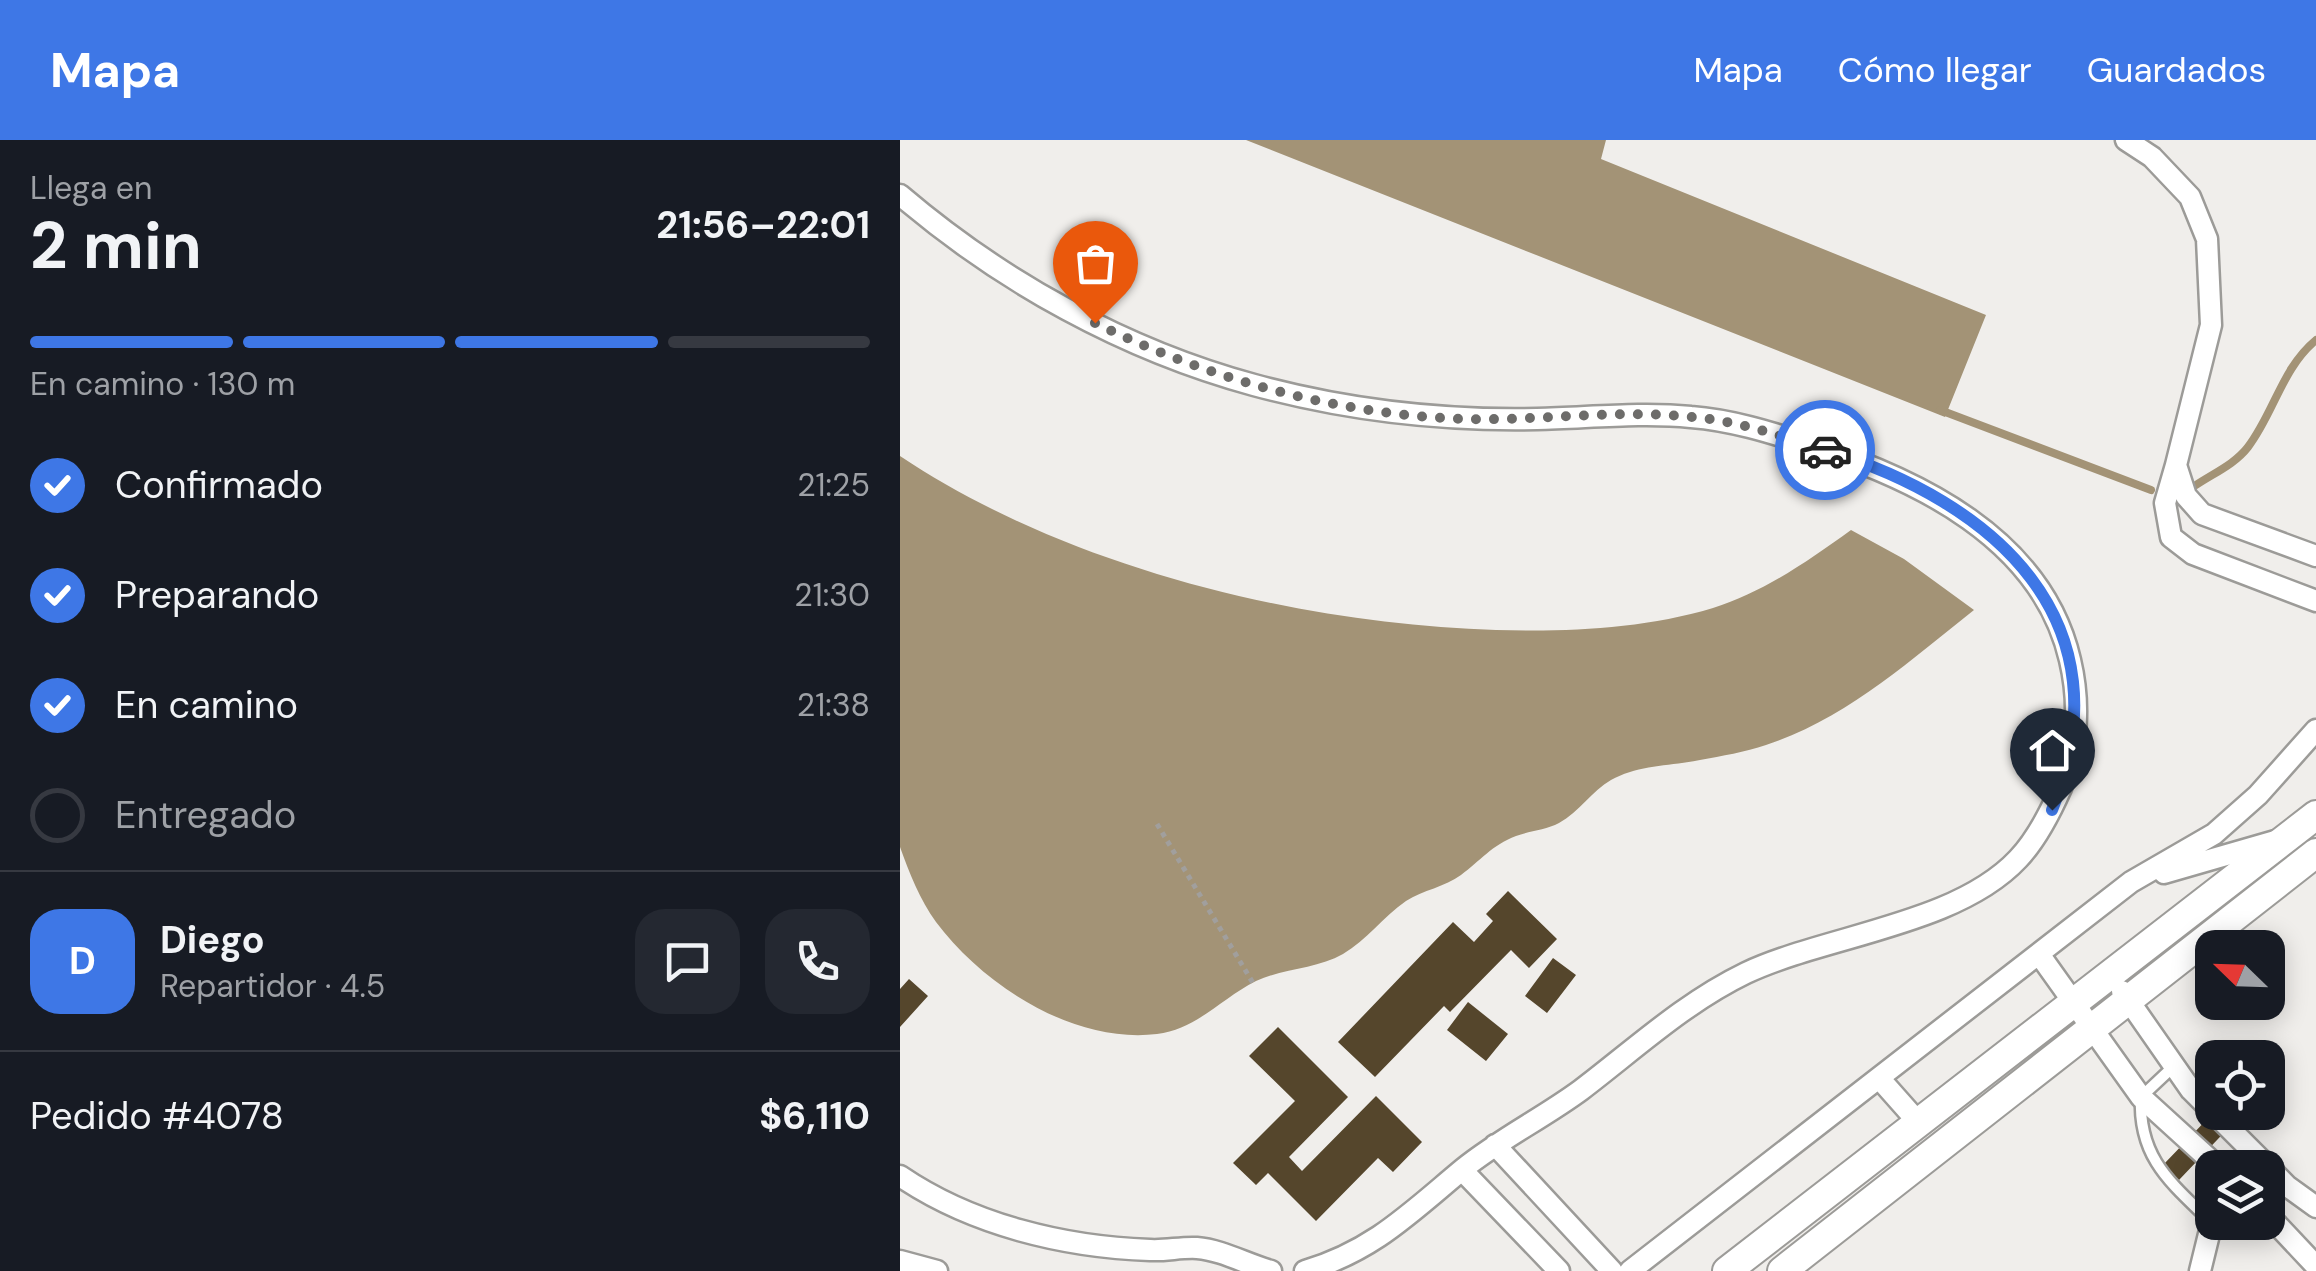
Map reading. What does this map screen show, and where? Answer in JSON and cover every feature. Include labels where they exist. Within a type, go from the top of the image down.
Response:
[{"type":"main road","points":[[1728,1271],[2316,814]]},
{"type":"main road","points":[[1782,1271],[2316,853]]},
{"type":"street","points":[[2126,140],[2152,157],[2190,197],[2206,239],[2211,325],[2165,503],[2171,537],[2193,554],[2316,600]]},
{"type":"street","points":[[900,195],[988,262],[1073,312],[1158,351],[1248,383],[1320,402],[1458,418],[1691,416],[1749,427],[1836,453],[1906,482],[1963,516],[2006,550],[2045,595],[2067,647],[2074,678],[2074,742],[2052,810],[2018,859],[1974,892],[1938,908],[1784,957],[1729,983],[1684,1010],[1547,1114],[1495,1144],[1373,1243],[1338,1261],[1305,1271]]},
{"type":"street","points":[[2176,465],[2186,496],[2202,514],[2316,556]]},
{"type":"street","points":[[1630,1271],[2131,882],[2214,834],[2258,795],[2316,730]]},
{"type":"street","points":[[2131,882],[2287,838]]},
{"type":"street","points":[[2039,954],[2141,1097],[2199,1150]]},
{"type":"street","points":[[2111,974],[2172,1067],[2240,1150]]},
{"type":"street","points":[[1879,1078],[1918,1122]]},
{"type":"street","points":[[1495,1144],[1612,1271]]},
{"type":"street","points":[[1462,1170],[1559,1271]]},
{"type":"street","points":[[900,1176],[962,1209],[1037,1234],[1100,1247],[1154,1251],[1196,1248],[1220,1252],[1270,1271]]},
{"type":"street","points":[[2285,1186],[2313,1206],[2286,1234],[2316,1266]]},
{"type":"street","points":[[2200,1271],[2210,1240]]},
{"type":"street","points":[[900,1261],[936,1271]]},
{"type":"lane","points":[[2172,1067],[2141,1097],[2144,1139],[2162,1174],[2195,1206]]},
{"type":"path","points":[[1157,824],[1253,983]]},
{"type":"shaded area","points":[[1246,140],[1606,140],[1601,159],[1986,315],[1945,417]]},
{"type":"shaded area","points":[[900,456],[965,495],[1035,529],[1109,558],[1264,602],[1343,616],[1496,630],[1605,628],[1660,621],[1713,608],[1750,593],[1851,530],[1904,559],[1974,610],[1876,687],[1823,720],[1750,750],[1621,775],[1559,823],[1508,840],[1455,879],[1406,901],[1343,954],[1256,981],[1185,1026],[1157,1034],[1126,1035],[1063,1020],[1033,1006],[979,968],[936,922],[907,866],[900,847]]},
{"type":"building","points":[[1508,891],[1557,939],[1529,968],[1511,950],[1450,1012],[1444,1006],[1375,1077],[1338,1042],[1453,922],[1474,942],[1493,921],[1486,914]]},
{"type":"building","points":[[1553,958],[1576,975],[1547,1013],[1525,996]]},
{"type":"building","points":[[909,979],[928,996],[900,1027],[900,989]]},
{"type":"building","points":[[1468,1002],[1508,1034],[1486,1061],[1447,1030]]},
{"type":"building","points":[[1278,1027],[1348,1097],[1289,1157],[1302,1171],[1376,1096],[1422,1142],[1393,1172],[1378,1158],[1316,1221],[1268,1173],[1256,1185],[1233,1163],[1295,1101],[1249,1056]]},
{"type":"building","points":[[2197,1130],[2226,1130],[2208,1150],[2195,1150],[2195,1163],[2179,1180],[2163,1165]]},
{"type":"waterway","points":[[2196,485],[2248,447],[2286,377],[2316,340]]},
{"type":"waterway","points":[[1940,410],[2151,490]]},
{"type":"way so far","points":[[1095,323],[1201,368],[1320,402],[1458,418],[1691,416],[1730,422],[1825,450]]},
{"type":"route","points":[[1825,450],[1906,482],[1963,516],[2006,550],[2045,595],[2067,647],[2076,710],[2074,742],[2052,810]]}]
